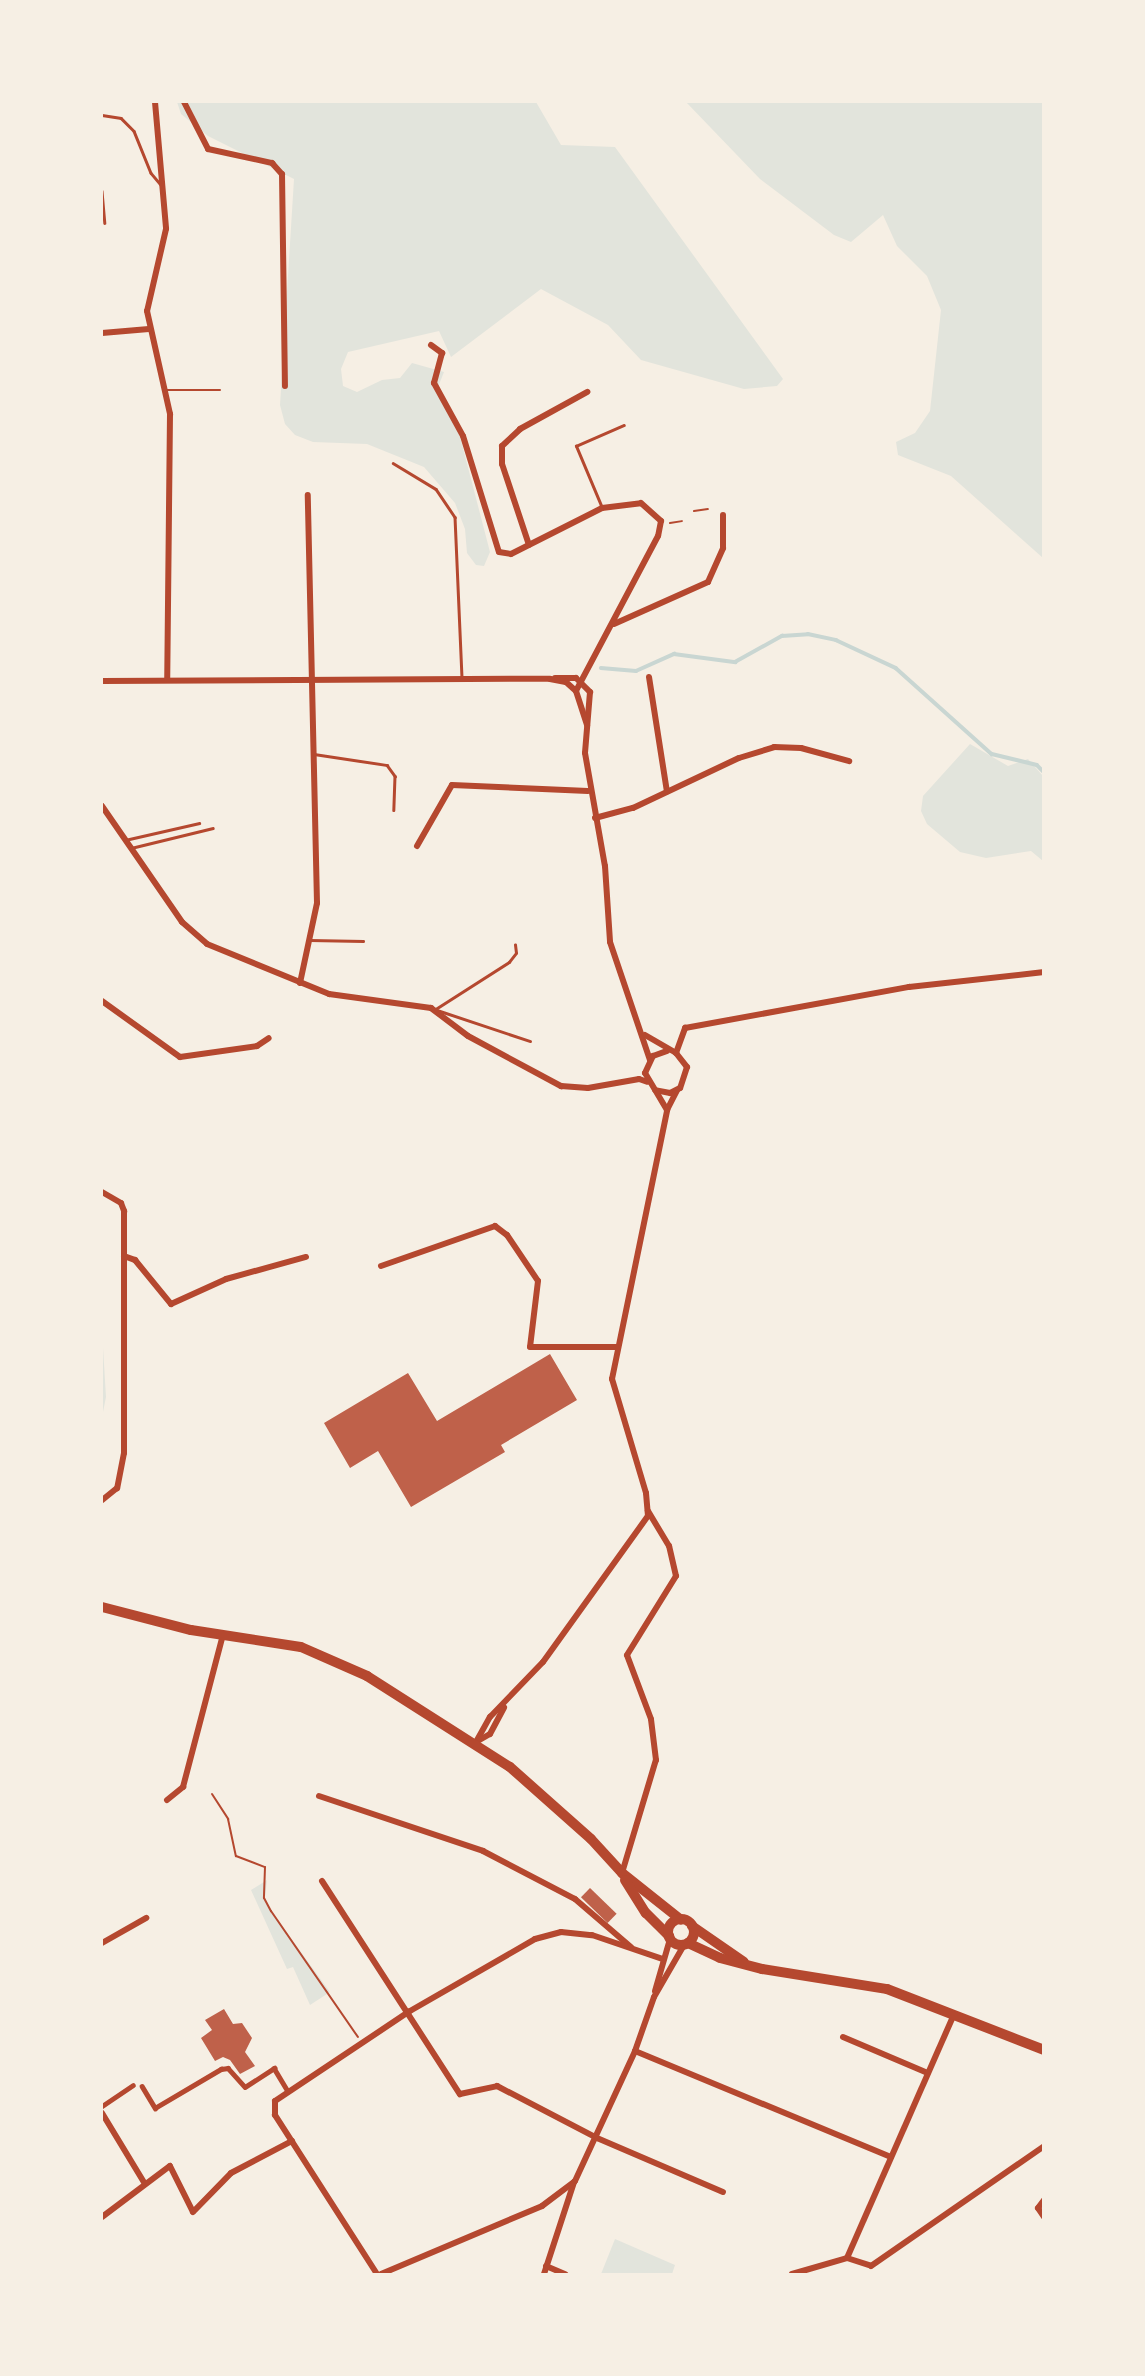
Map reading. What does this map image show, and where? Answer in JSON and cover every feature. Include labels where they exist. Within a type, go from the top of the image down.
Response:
[{"type":"main road","points":[[102,1607],[138,1620],[270,1640],[337,1660],[476,1742],[557,1808],[621,1873],[681,1920],[747,1964]]},
{"type":"main road","points":[[621,1873],[646,1913],[670,1938],[710,1955],[887,1989],[1044,2050]]},
{"type":"main road","points":[[670,1938],[671,1924],[681,1920]]},
{"type":"main road","points":[[686,1944],[692,1926]]},
{"type":"street","points":[[155,102],[166,229],[147,311],[149,329],[167,390],[167,680]]},
{"type":"street","points":[[184,102],[208,149],[272,163],[282,174],[285,386]]},
{"type":"street","points":[[102,333],[149,329]]},
{"type":"street","points":[[431,345],[442,353],[433,383],[463,436],[497,550],[508,555],[601,508],[641,503],[662,524],[584,683],[576,691]]},
{"type":"street","points":[[529,545],[502,464],[502,446],[511,435],[587,392]]},
{"type":"street","points":[[300,983],[317,903],[308,495]]},
{"type":"street","points":[[612,625],[708,582],[723,548],[723,515]]},
{"type":"street","points":[[102,681],[572,677],[584,683],[590,694],[587,725],[588,791],[606,866],[610,942],[650,1059],[646,1073],[648,1082]]},
{"type":"street","points":[[649,677],[667,792]]},
{"type":"street","points":[[550,679],[566,682],[576,691],[587,725]]},
{"type":"street","points":[[595,818],[667,792],[739,758],[774,747],[801,748],[849,761]]},
{"type":"street","points":[[417,846],[452,785],[588,791]]},
{"type":"street","points":[[102,806],[196,936],[329,994],[406,1002],[434,1010],[468,1036],[550,1082],[588,1088],[639,1079],[648,1082],[656,1090],[667,1110]]},
{"type":"street","points":[[676,1054],[685,1028],[909,987],[1044,972]]},
{"type":"street","points":[[102,1001],[180,1057],[257,1046],[269,1038]]},
{"type":"street","points":[[621,1873],[656,1760],[651,1719],[627,1655],[676,1576],[669,1546],[648,1511],[612,1385],[667,1110],[677,1090],[685,1082],[687,1067],[676,1054],[649,1040],[636,1021]]},
{"type":"street","points":[[650,1059],[667,1051]]},
{"type":"street","points":[[639,1079],[646,1073]]},
{"type":"street","points":[[656,1090],[677,1090]]},
{"type":"street","points":[[102,1192],[121,1203],[124,1211],[124,1453],[117,1488],[102,1500]]},
{"type":"street","points":[[381,1266],[495,1226],[508,1235],[538,1281],[530,1348],[618,1347]]},
{"type":"street","points":[[124,1256],[135,1260],[171,1304],[226,1279],[306,1257]]},
{"type":"street","points":[[476,1742],[490,1734],[505,1706],[633,1540],[648,1511]]},
{"type":"street","points":[[167,1800],[183,1787],[223,1634]]},
{"type":"street","points":[[318,1796],[441,1834],[528,1873],[575,1899],[633,1949]]},
{"type":"street","points":[[322,1881],[410,2011],[460,2094],[497,2085],[597,2138],[723,2192]]},
{"type":"street","points":[[102,1943],[146,1918]]},
{"type":"street","points":[[575,2181],[541,2206],[379,2274],[275,2115],[275,2101],[410,2011],[548,1935],[561,1932],[592,1935],[663,1959]]},
{"type":"street","points":[[544,2274],[575,2181],[635,2051],[654,1997],[670,1938]]},
{"type":"street","points":[[654,1997],[686,1944]]},
{"type":"street","points":[[848,2258],[954,2014]]},
{"type":"street","points":[[844,2037],[928,2073]]},
{"type":"street","points":[[635,2051],[891,2157]]},
{"type":"street","points":[[142,2086],[155,2108],[221,2069],[228,2068],[245,2087],[274,2068],[288,2091]]},
{"type":"street","points":[[102,2106],[134,2085]]},
{"type":"street","points":[[102,2113],[145,2184]]},
{"type":"street","points":[[102,2217],[170,2166],[193,2212],[232,2173],[292,2141]]},
{"type":"street","points":[[792,2274],[848,2258],[871,2266],[1044,2146]]},
{"type":"street","points":[[1044,2200],[1038,2208],[1044,2217]]},
{"type":"street","points":[[546,2266],[565,2274]]},
{"type":"lane","points":[[102,115],[121,118],[134,131],[150,173],[164,188]]},
{"type":"lane","points":[[102,191],[105,223]]},
{"type":"lane","points":[[167,390],[215,394],[220,390]]},
{"type":"lane","points":[[601,508],[576,446],[624,425]]},
{"type":"lane","points":[[393,463],[436,489],[455,517],[462,679]]},
{"type":"lane","points":[[314,754],[387,765],[395,776],[394,810]]},
{"type":"lane","points":[[125,840],[199,823]]},
{"type":"lane","points":[[131,848],[213,828]]},
{"type":"lane","points":[[309,940],[363,941]]},
{"type":"lane","points":[[434,1010],[509,962],[516,953],[515,945]]},
{"type":"lane","points":[[434,1010],[530,1041]]},
{"type":"path","points":[[694,511],[708,509]]},
{"type":"path","points":[[662,524],[682,521]]},
{"type":"path","points":[[212,1794],[228,1819],[236,1856],[265,1867],[264,1898],[271,1911],[361,2043]]},
{"type":"shaded area","points":[[177,102],[536,102],[561,145],[615,147],[783,379],[777,386],[744,389],[641,360],[608,325],[541,289],[451,357],[439,331],[348,352],[341,369],[343,386],[357,392],[382,380],[400,378],[412,363],[444,372],[436,392],[458,429],[490,552],[484,566],[476,565],[467,553],[465,529],[455,503],[424,467],[367,444],[313,442],[295,435],[285,424],[280,405],[294,179],[208,136],[181,114]]},
{"type":"shaded area","points":[[686,102],[1043,102],[1043,558],[951,476],[898,455],[896,442],[915,433],[930,411],[941,310],[927,276],[897,246],[883,215],[851,242],[834,235],[760,179]]},
{"type":"shaded area","points":[[970,744],[1008,766],[1028,759],[1043,776],[1043,861],[1031,851],[986,858],[960,852],[927,824],[921,811],[923,796]]},
{"type":"shaded area","points":[[102,1331],[106,1397],[102,1417]]},
{"type":"shaded area","points":[[267,1880],[265,1898],[271,1911],[330,1992],[310,2005],[293,1967],[287,1969],[251,1890]]},
{"type":"shaded area","points":[[615,2239],[675,2265],[672,2274],[601,2274]]},
{"type":"building","points":[[550,1354],[577,1400],[501,1445],[505,1452],[411,1507],[378,1451],[350,1468],[324,1423],[408,1373],[437,1421]]},
{"type":"building","points":[[590,1888],[617,1914],[608,1923],[581,1897]]},
{"type":"building","points":[[224,2009],[233,2024],[242,2023],[252,2038],[245,2052],[255,2066],[240,2074],[230,2060],[223,2057],[215,2061],[201,2038],[212,2030],[205,2020]]},
{"type":"waterway","points":[[601,668],[636,671],[674,654],[735,662],[782,636],[808,634],[836,640],[896,668],[992,754],[1037,765],[1044,772]]}]
